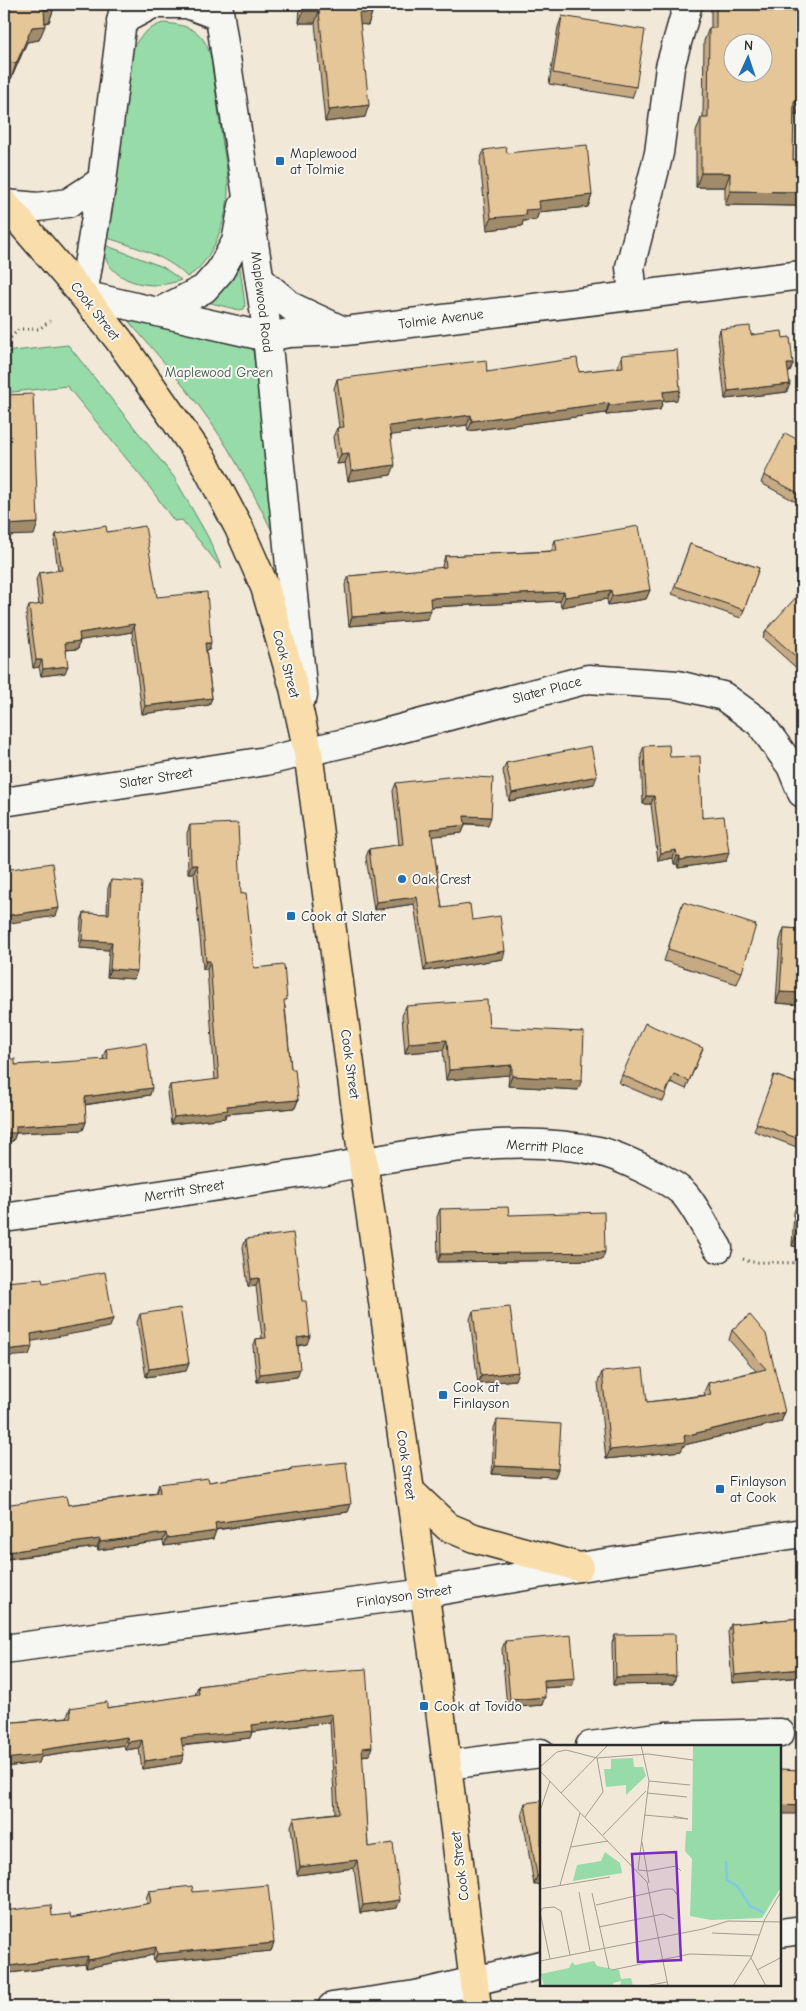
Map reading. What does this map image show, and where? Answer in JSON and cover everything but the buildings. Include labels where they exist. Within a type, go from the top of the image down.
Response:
[{"type":"main road","name":"Cook Street","points":[[4,203],[119,340],[203,460],[239,528],[265,587],[294,688],[308,752],[363,1162],[425,1593],[476,1995]]},
{"type":"main road","points":[[410,1491],[448,1527],[474,1538],[579,1567]]},
{"type":"street","points":[[83,295],[102,181],[123,12],[153,4],[187,4],[218,10]]},
{"type":"street","points":[[633,295],[630,267],[659,153],[670,68],[688,4]]},
{"type":"street","name":"Maplewood Road","points":[[218,10],[247,189],[267,337],[308,752]]},
{"type":"street","points":[[4,203],[38,207],[68,203],[102,181]]},
{"type":"street","points":[[159,312],[204,289],[220,271],[236,242],[247,189]]},
{"type":"street","name":"Tolmie Avenue","points":[[83,295],[267,337],[345,331],[802,275]]},
{"type":"street","points":[[260,280],[292,307],[345,331]]},
{"type":"street","name":"Slater Place","points":[[308,752],[588,680],[678,685],[723,696],[760,723],[791,766],[802,793]]},
{"type":"street","name":"Slater Street","points":[[4,800],[266,761],[308,752]]},
{"type":"street","name":"Merritt Place","points":[[363,1162],[415,1153],[504,1144],[557,1145],[599,1151],[643,1168],[685,1194],[718,1248]]},
{"type":"street","name":"Merritt Street","points":[[4,1218],[293,1175],[363,1162]]},
{"type":"street","name":"Finlayson Street","points":[[4,1649],[425,1593],[802,1532]]},
{"type":"street","points":[[598,1745],[665,1736],[780,1733]]},
{"type":"street","points":[[448,1765],[540,1753]]},
{"type":"street","points":[[781,1933],[802,1930]]},
{"type":"street","points":[[332,2007],[415,1995],[476,1995],[540,1965]]},
{"type":"path","points":[[4,345],[19,329],[39,329],[50,321]]},
{"type":"path","points":[[718,1248],[751,1262],[802,1263]]},
{"type":"green space","points":[[163,23],[180,25],[194,31],[200,35],[208,49],[211,58],[227,174],[227,202],[222,227],[204,262],[187,277],[169,262],[136,247],[102,236],[133,49],[145,33]]},
{"type":"green space","points":[[102,244],[163,267],[181,280],[156,285],[131,281],[120,276],[111,268],[105,257]]},
{"type":"green space","points":[[239,261],[244,309],[239,310],[207,302]]},
{"type":"green space","name":"Maplewood Green","points":[[124,316],[252,344],[279,532],[273,533],[241,472],[198,404]]},
{"type":"green space","points":[[68,345],[174,477],[208,537],[222,569],[182,520],[174,521],[148,485],[67,386],[4,393],[4,352]]},
{"type":"place","name":"Maplewood at Tolmie","points":[[280,161]]},
{"type":"place","name":"Oak Crest","points":[[402,879]]},
{"type":"place","name":"Cook at Slater","points":[[291,916]]},
{"type":"place","name":"Cook at Finlayson","points":[[443,1395]]},
{"type":"place","name":"Finlayson at Cook","points":[[720,1489]]},
{"type":"place","name":"Cook at Tovido","points":[[424,1706]]}]
